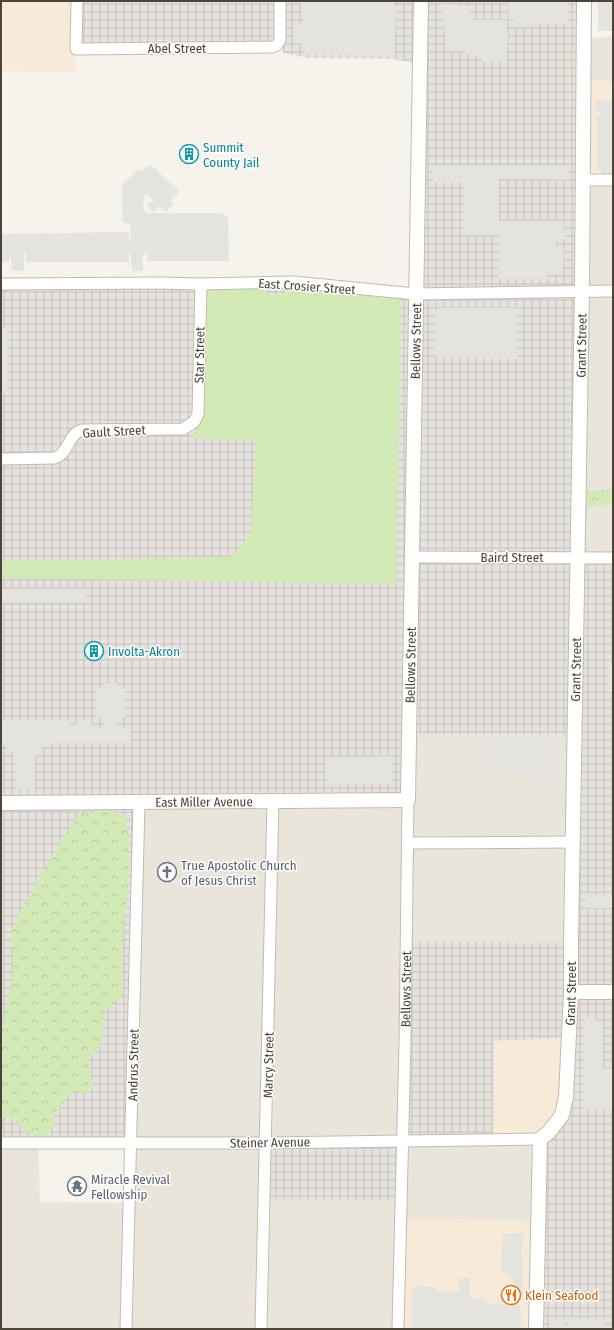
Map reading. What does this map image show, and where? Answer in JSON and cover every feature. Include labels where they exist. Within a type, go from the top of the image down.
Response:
[{"type":"street","name":"Abel Street","points":[[77,1],[76,49],[273,47],[277,45],[280,40],[280,1]]},
{"type":"street","name":"Bellows Street","points":[[398,1329],[408,844],[421,1]]},
{"type":"street","name":"Grant Street","points":[[540,1139],[549,1132],[562,1115],[565,1103],[572,992],[573,842],[579,557],[584,1]]},
{"type":"street","points":[[583,180],[613,180]]},
{"type":"street","name":"East Crosier Street","points":[[1,284],[201,284],[294,282],[416,294],[613,291]]},
{"type":"street","name":"Star Street","points":[[191,424],[198,414],[201,284]]},
{"type":"street","name":"Gault Street","points":[[1,459],[55,458],[61,456],[72,436],[78,431],[82,430],[183,429],[191,424]]},
{"type":"street","name":"Baird Street","points":[[412,557],[613,558]]},
{"type":"street","name":"East Miller Avenue","points":[[1,803],[408,800]]},
{"type":"street","name":"Marcy Street","points":[[261,1329],[273,801]]},
{"type":"street","name":"Andrus Street","points":[[126,1329],[139,802]]},
{"type":"street","points":[[408,844],[573,842]]},
{"type":"street","points":[[572,992],[613,992]]},
{"type":"street","points":[[536,1329],[540,1139]]},
{"type":"street","name":"Steiner Avenue","points":[[1,1143],[266,1143],[540,1139]]},
{"type":"shaded area","points":[[1,1],[77,1],[75,72],[1,71]]},
{"type":"shaded area","points":[[79,1],[278,1],[277,40],[273,44],[79,46]]},
{"type":"shaded area","points":[[283,1],[420,1],[418,64],[395,59],[309,58],[283,53]]},
{"type":"shaded area","points":[[301,1],[392,1],[397,10],[394,56],[305,54],[302,44],[294,43],[294,23],[303,22]]},
{"type":"shaded area","points":[[421,1],[582,1],[581,289],[418,291]]},
{"type":"shaded area","points":[[508,1],[568,1],[568,24],[538,24],[529,27],[513,27],[514,14],[508,14]]},
{"type":"shaded area","points":[[598,1],[613,1],[613,31],[598,31]]},
{"type":"shaded area","points":[[441,4],[469,5],[471,20],[508,20],[506,31],[508,31],[507,61],[482,61],[482,56],[471,56],[464,51],[451,51],[451,45],[446,45]]},
{"type":"shaded area","points":[[613,36],[613,81],[583,81],[584,39]]},
{"type":"shaded area","points":[[584,81],[613,81],[613,179],[583,179]]},
{"type":"shaded area","points":[[596,101],[613,101],[613,174],[601,173],[601,170],[597,170],[597,115],[602,114],[601,112],[596,112]]},
{"type":"shaded area","points":[[150,164],[179,191],[178,194],[171,200],[173,204],[166,212],[159,206],[153,212],[147,205],[152,201],[152,199],[148,195],[144,196],[143,200],[145,213],[222,213],[228,218],[229,261],[147,261],[147,254],[144,253],[143,271],[132,271],[130,252],[129,262],[26,262],[26,254],[24,253],[24,271],[12,270],[10,253],[9,262],[1,262],[1,234],[129,232],[130,242],[131,225],[129,223],[123,223],[122,184],[138,170],[141,171]]},
{"type":"shaded area","points":[[433,166],[567,166],[567,180],[499,178],[499,221],[564,221],[565,239],[556,239],[556,249],[564,250],[563,274],[548,274],[548,279],[498,279],[499,235],[463,235],[464,183],[433,182]]},
{"type":"shaded area","points":[[583,180],[613,180],[613,557],[579,557]]},
{"type":"shaded area","points":[[239,282],[372,290],[582,291],[579,557],[613,557],[613,1329],[536,1329],[540,1139],[562,1115],[569,1038],[494,1041],[493,1140],[402,1140],[406,941],[571,943],[575,735],[410,734],[408,800],[139,802],[131,1143],[1,1143],[1,284]]},
{"type":"shaded area","points":[[437,308],[517,308],[517,359],[436,357],[434,354],[435,312]]},
{"type":"shaded area","points":[[1,328],[9,328],[7,393],[1,393]]},
{"type":"shaded area","points":[[1,589],[86,589],[86,602],[1,602]]},
{"type":"shaded area","points":[[608,663],[613,663],[613,692],[608,692]]},
{"type":"shaded area","points":[[117,683],[117,688],[125,689],[125,717],[118,717],[117,725],[119,728],[130,729],[130,743],[55,743],[47,745],[40,749],[35,758],[35,789],[16,789],[15,759],[11,750],[1,744],[1,720],[70,720],[70,726],[72,728],[79,720],[91,720],[92,726],[100,729],[104,727],[105,719],[104,717],[96,718],[96,689],[104,688],[104,684]]},
{"type":"shaded area","points":[[409,734],[575,735],[571,943],[406,941],[540,1139],[539,1221],[398,1329],[1,1329],[1,1143],[38,1143],[40,1202],[130,1203],[139,802]]},
{"type":"shaded area","points":[[486,735],[554,735],[553,770],[559,772],[559,778],[518,776],[485,770]]},
{"type":"shaded area","points":[[391,756],[391,784],[342,784],[339,786],[330,786],[329,781],[324,777],[327,758]]},
{"type":"shaded area","points":[[586,894],[613,895],[613,908],[585,908]]},
{"type":"shaded area","points":[[584,1017],[596,1018],[597,1022],[603,1022],[602,1068],[613,1069],[613,1109],[583,1109]]},
{"type":"shaded area","points":[[569,1038],[566,1097],[549,1132],[493,1140],[493,1041]]},
{"type":"shaded area","points":[[402,1140],[401,1200],[264,1199],[266,1143]]},
{"type":"shaded area","points":[[401,1218],[539,1221],[536,1329],[398,1329]]},
{"type":"shaded area","points":[[524,1233],[521,1258],[523,1260],[523,1296],[520,1296],[520,1294],[516,1294],[516,1287],[509,1273],[501,1272],[503,1234]]},
{"type":"shaded area","points":[[459,1278],[470,1278],[470,1298],[485,1299],[486,1304],[519,1303],[522,1324],[520,1324],[520,1329],[412,1329],[412,1290],[414,1286],[435,1287],[438,1291],[459,1292]]},
{"type":"shaded area","points":[[568,1318],[605,1319],[605,1329],[550,1329],[550,1319],[565,1319],[565,1325],[568,1326]]},
{"type":"green space","points":[[299,288],[398,299],[401,303],[396,584],[1,578],[1,561],[211,558],[234,556],[251,532],[256,441],[192,438],[204,415],[206,295],[211,289],[263,289],[268,295],[281,295],[287,290]]},
{"type":"green space","points":[[613,490],[613,504],[599,505],[585,509],[586,491]]},
{"type":"green space","points":[[112,810],[126,818],[129,839],[128,881],[122,958],[123,997],[105,1010],[100,1048],[89,1057],[93,1087],[87,1093],[76,1091],[67,1096],[62,1105],[54,1114],[54,1126],[50,1133],[42,1136],[29,1134],[8,1116],[1,1125],[1,1038],[12,978],[13,959],[11,930],[43,870],[78,815],[88,812]]},
{"type":"place","name":"Summit County Jail","points":[[189,154]]},
{"type":"place","name":"Involta-Akron","points":[[94,651]]},
{"type":"place","name":"True Apostolic Church of Jesus Christ","points":[[167,872]]},
{"type":"place","name":"Miracle Revival Fellowship","points":[[77,1186]]},
{"type":"place","name":"Klein Seafood","points":[[511,1295]]}]
